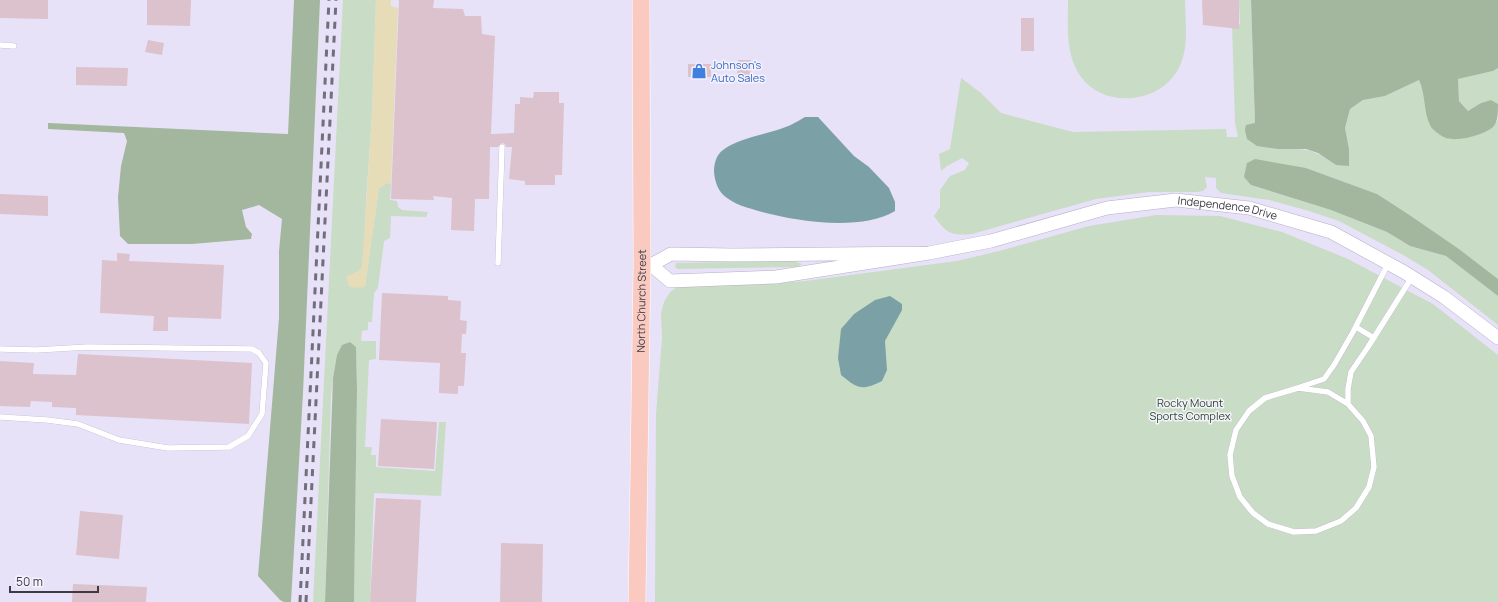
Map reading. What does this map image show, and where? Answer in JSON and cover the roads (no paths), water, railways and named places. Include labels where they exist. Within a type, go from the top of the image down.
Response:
[{"type":"main road","name":"North Church Street","points":[[636,602],[642,264],[641,0]]},
{"type":"street","name":"Independence Drive","points":[[930,253],[991,241],[1107,208],[1176,200],[1249,208],[1331,232],[1412,277],[1444,297],[1498,338]]},
{"type":"street","points":[[930,253],[776,277],[670,281],[651,265],[670,254],[733,255],[930,253]]},
{"type":"lane","points":[[0,45],[14,46]]},
{"type":"lane","points":[[498,263],[502,147]]},
{"type":"lane","points":[[1298,388],[1328,392],[1348,404],[1363,420],[1371,436],[1374,467],[1369,487],[1356,508],[1341,521],[1316,531],[1294,532],[1268,524],[1253,513],[1240,498],[1232,476],[1230,455],[1236,430],[1249,411],[1265,398],[1324,379],[1356,327],[1388,264]]},
{"type":"lane","points":[[1348,404],[1348,389],[1351,372],[1412,277]]},
{"type":"lane","points":[[1356,327],[1374,338]]},
{"type":"lane","points":[[0,349],[36,350],[88,347],[252,349],[259,353],[266,363],[262,414],[248,436],[229,447],[168,448],[119,440],[78,424],[0,416]]},
{"type":"railway","points":[[300,602],[329,0]]},
{"type":"railway","points":[[306,602],[336,0]]},
{"type":"place","name":"Johnson's Auto Sales","points":[[699,71]]},
{"type":"park label","name":"Rocky Mount Sports Complex","points":[[1190,409]]}]
